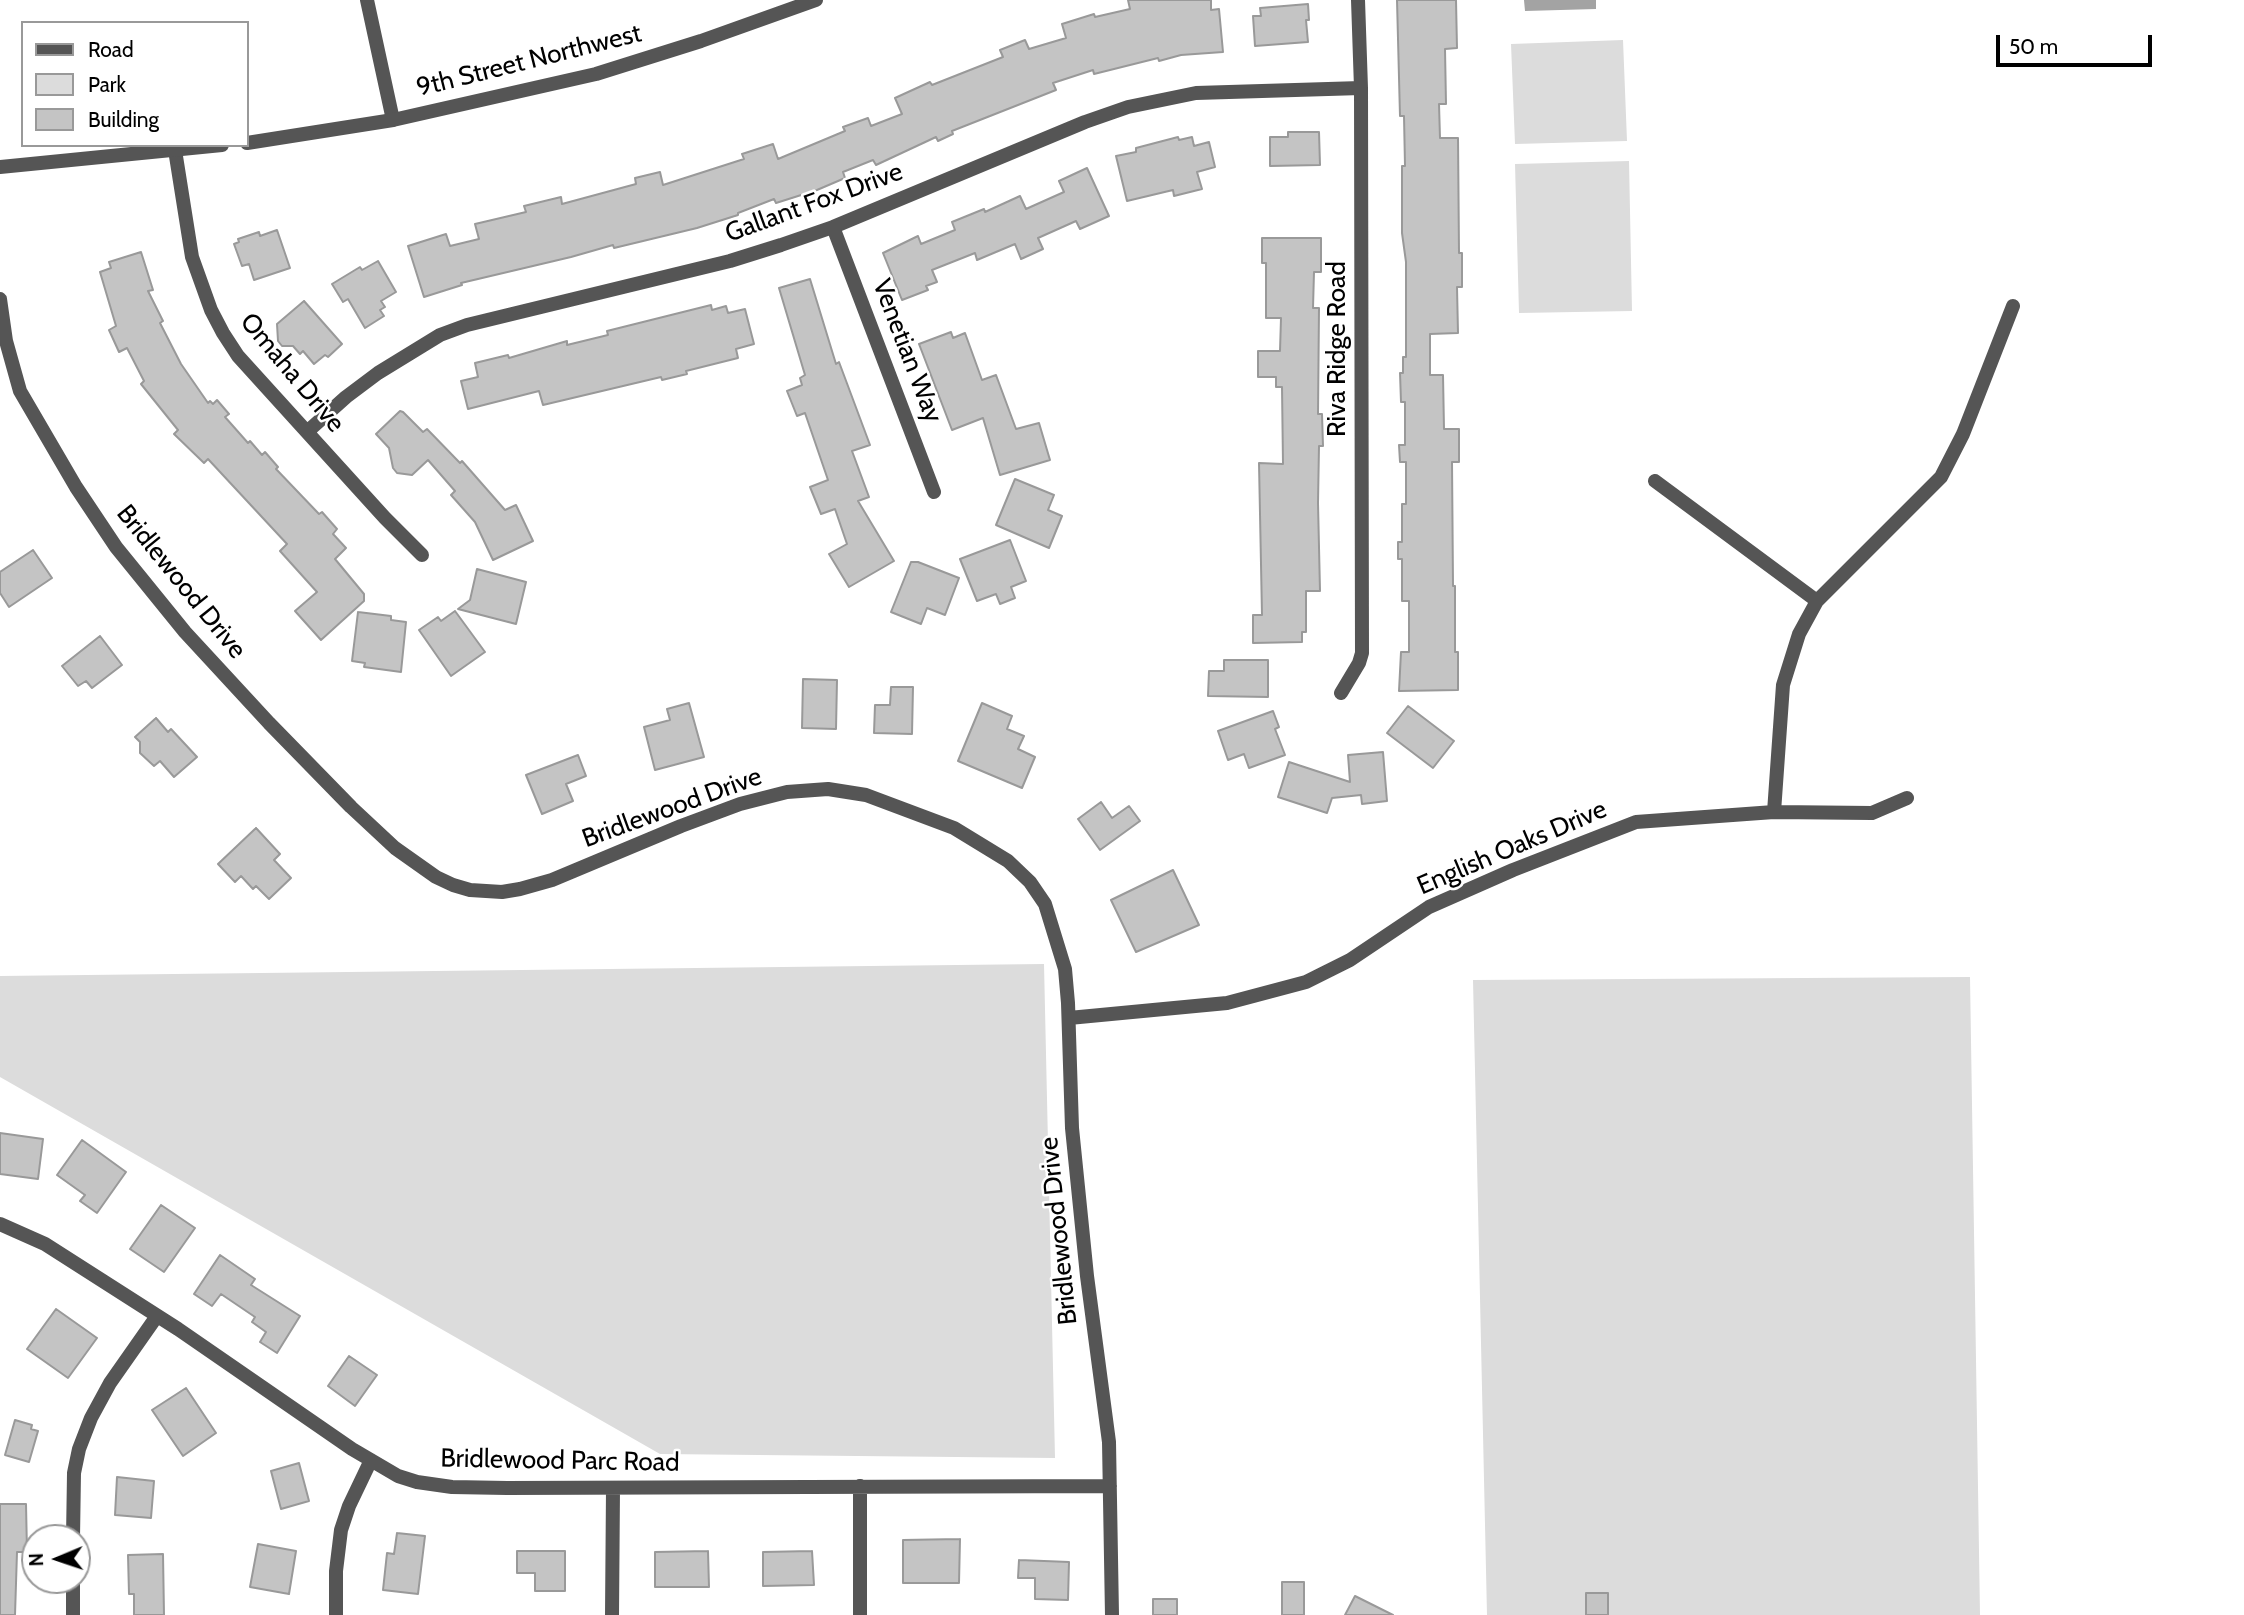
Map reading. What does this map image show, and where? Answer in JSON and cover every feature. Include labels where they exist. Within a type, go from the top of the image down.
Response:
[{"type":"street","points":[[367,0],[393,120]]},
{"type":"street","name":"9th Street Northwest","points":[[248,143],[393,120],[596,74],[701,41],[816,0]]},
{"type":"street","name":"Riva Ridge Road","points":[[1340,693],[1359,663],[1362,653],[1361,88],[1358,0]]},
{"type":"street","name":"Gallant Fox Drive","points":[[308,432],[346,397],[378,373],[440,335],[730,261],[833,227],[1085,122],[1128,107],[1196,93],[1361,88]]},
{"type":"street","points":[[0,167],[203,147]]},
{"type":"street","name":"Omaha Drive","points":[[175,150],[192,257],[211,310],[238,356],[376,509],[422,555]]},
{"type":"street","name":"Venetian Way","points":[[833,227],[934,492]]},
{"type":"street","name":"Bridlewood Drive","points":[[0,299],[9,354],[20,391],[76,487],[116,547],[185,632],[269,723],[351,807],[413,863],[453,885],[470,890],[502,892],[552,880],[681,826],[752,801],[808,789],[845,791],[866,796],[954,828],[1008,861],[1030,882],[1045,904],[1065,969],[1072,1128],[1087,1276],[1109,1442],[1112,1615]]},
{"type":"street","points":[[1774,812],[1783,685],[1799,634],[1817,601],[1941,477],[1963,434],[2013,306]]},
{"type":"street","points":[[1655,481],[1817,601]]},
{"type":"street","name":"English Oaks Drive","points":[[1069,1018],[1227,1003],[1306,982],[1350,960],[1429,907],[1513,870],[1636,822],[1774,812],[1872,813],[1907,798]]},
{"type":"street","name":"Bridlewood Parc Road","points":[[0,1224],[45,1244],[158,1316],[371,1460],[417,1482],[452,1487],[613,1489],[1110,1486]]},
{"type":"street","points":[[73,1524],[74,1473],[79,1449],[91,1418],[110,1383],[158,1316]]},
{"type":"street","points":[[336,1615],[336,1571],[341,1530],[349,1506],[371,1460]]},
{"type":"street","points":[[860,1486],[860,1615]]},
{"type":"street","points":[[612,1615],[613,1489]]},
{"type":"street","points":[[73,1594],[73,1615]]},
{"type":"green space","points":[[1623,40],[1627,141],[1515,144],[1511,44]]},
{"type":"green space","points":[[1629,161],[1632,311],[1519,313],[1515,164]]},
{"type":"green space","points":[[1044,964],[1055,1458],[660,1454],[0,1077],[0,976]]},
{"type":"green space","points":[[1970,977],[1980,1615],[1487,1615],[1473,980]]},
{"type":"shaded area","points":[[1524,0],[1596,0],[1596,9],[1525,11]]},
{"type":"building","points":[[1128,0],[1211,0],[1211,10],[1219,9],[1223,52],[1181,55],[1159,61],[1158,58],[1094,74],[1093,70],[1053,83],[1056,90],[952,131],[953,134],[938,141],[936,137],[876,165],[873,160],[843,172],[845,178],[817,190],[776,203],[774,199],[738,215],[697,228],[614,248],[613,245],[461,283],[462,285],[424,297],[408,246],[446,234],[450,246],[479,239],[475,224],[526,212],[524,206],[561,197],[562,204],[636,184],[635,178],[660,172],[663,185],[744,159],[742,154],[773,144],[778,159],[845,131],[843,127],[868,118],[871,126],[902,114],[895,98],[930,82],[932,85],[1003,57],[1000,50],[1025,40],[1029,49],[1066,38],[1062,24],[1094,14],[1095,17],[1130,9]]},
{"type":"building","points":[[1397,0],[1456,0],[1457,48],[1445,49],[1446,104],[1439,104],[1440,138],[1458,138],[1462,287],[1457,287],[1458,333],[1430,334],[1430,375],[1443,375],[1444,429],[1459,429],[1459,462],[1452,462],[1453,586],[1458,690],[1399,691],[1401,652],[1409,652],[1409,601],[1402,601],[1402,559],[1398,559],[1398,542],[1402,542],[1402,504],[1406,504],[1406,462],[1400,462],[1399,445],[1405,445],[1405,402],[1401,402],[1400,373],[1403,373],[1403,357],[1406,357],[1406,262],[1402,233],[1404,116],[1400,116]]},
{"type":"building","points":[[1308,4],[1308,42],[1255,46],[1253,16],[1261,16],[1260,8]]},
{"type":"building","points":[[1288,132],[1319,132],[1320,165],[1270,166],[1270,137],[1288,137]]},
{"type":"building","points":[[1178,137],[1179,140],[1192,137],[1194,146],[1209,142],[1215,167],[1197,172],[1202,189],[1174,196],[1173,190],[1127,201],[1116,156]]},
{"type":"building","points":[[1087,168],[1109,216],[1080,229],[1076,221],[1038,238],[1043,249],[1021,259],[1015,244],[977,260],[975,253],[932,270],[937,282],[926,286],[928,290],[902,300],[883,253],[918,236],[921,244],[955,230],[952,222],[984,209],[985,212],[1020,196],[1026,209],[1064,192],[1059,181]]},
{"type":"building","points":[[277,230],[290,268],[254,280],[249,264],[242,266],[234,244],[239,242],[238,239],[259,232],[260,236]]},
{"type":"building","points":[[1262,238],[1321,238],[1321,272],[1314,272],[1313,308],[1319,308],[1318,414],[1322,414],[1323,446],[1319,446],[1320,591],[1306,591],[1306,632],[1302,632],[1302,642],[1253,643],[1253,615],[1262,615],[1259,463],[1283,464],[1282,387],[1276,387],[1276,377],[1258,377],[1258,351],[1280,351],[1281,318],[1266,318],[1266,263],[1262,263]]},
{"type":"building","points":[[141,252],[153,290],[148,291],[163,321],[160,323],[181,364],[208,403],[210,401],[213,404],[217,400],[229,414],[225,417],[248,443],[250,441],[262,455],[265,452],[278,467],[276,469],[337,529],[333,534],[346,548],[335,559],[364,594],[364,601],[321,640],[295,611],[317,592],[280,551],[287,544],[208,459],[204,463],[174,434],[178,430],[141,384],[144,381],[127,348],[119,352],[109,330],[116,326],[100,272],[111,268],[109,262]]},
{"type":"building","points":[[378,261],[396,292],[381,301],[385,307],[380,310],[384,316],[365,328],[348,299],[343,302],[332,284],[360,267],[362,270]]},
{"type":"building","points":[[810,279],[836,364],[839,362],[870,445],[852,451],[869,497],[858,501],[894,561],[849,587],[829,554],[847,544],[835,509],[821,514],[810,487],[828,480],[805,413],[797,416],[787,391],[802,385],[800,378],[805,375],[779,288]]},
{"type":"building","points":[[304,301],[342,344],[328,357],[325,355],[314,364],[303,351],[300,354],[293,346],[282,346],[278,341],[277,324]]},
{"type":"building","points":[[711,305],[712,310],[726,306],[728,313],[745,309],[754,344],[736,349],[738,358],[686,371],[687,374],[662,380],[661,377],[543,405],[539,391],[468,409],[461,381],[478,377],[475,363],[508,355],[509,358],[567,341],[567,345],[608,335],[607,331]]},
{"type":"building","points":[[951,332],[953,338],[965,333],[982,380],[996,375],[1016,429],[1039,423],[1050,460],[1000,475],[983,418],[952,430],[919,344]]},
{"type":"building","points":[[400,411],[423,432],[427,429],[460,463],[462,461],[505,510],[516,505],[533,541],[493,560],[475,522],[451,495],[455,491],[428,460],[412,475],[397,473],[393,468],[389,448],[376,434]]},
{"type":"building","points":[[1015,479],[1054,495],[1048,510],[1062,516],[1049,548],[996,525]]},
{"type":"building","points":[[1010,540],[1026,581],[1011,587],[1015,598],[1000,604],[996,594],[977,601],[960,559]]},
{"type":"building","points":[[33,550],[52,578],[9,607],[0,593],[0,572]]},
{"type":"building","points":[[911,562],[918,562],[959,578],[945,615],[927,608],[921,624],[891,612]]},
{"type":"building","points":[[477,569],[526,582],[516,624],[458,609],[470,600]]},
{"type":"building","points":[[455,611],[485,652],[451,676],[419,630],[438,617],[441,621]]},
{"type":"building","points":[[358,612],[391,616],[391,620],[406,622],[401,672],[364,667],[365,663],[352,661]]},
{"type":"building","points":[[100,636],[122,665],[92,688],[86,681],[78,686],[62,666]]},
{"type":"building","points":[[1224,660],[1268,660],[1268,697],[1208,696],[1209,671],[1224,671]]},
{"type":"building","points":[[803,679],[837,680],[836,729],[802,728]]},
{"type":"building","points":[[891,687],[913,687],[912,734],[874,733],[875,705],[890,705]]},
{"type":"building","points":[[689,703],[704,757],[655,770],[644,727],[670,720],[667,709]]},
{"type":"building","points":[[982,703],[1012,716],[1007,729],[1024,736],[1018,749],[1035,757],[1022,788],[958,761]]},
{"type":"building","points":[[1408,706],[1454,741],[1433,768],[1387,733]]},
{"type":"building","points":[[1273,711],[1279,727],[1275,729],[1285,755],[1249,768],[1244,754],[1228,760],[1218,731]]},
{"type":"building","points":[[156,718],[168,732],[171,729],[197,757],[174,777],[160,761],[154,766],[140,753],[140,742],[135,737]]},
{"type":"building","points":[[1383,752],[1387,801],[1362,804],[1361,795],[1332,798],[1327,813],[1278,797],[1289,762],[1350,782],[1348,755]]},
{"type":"building","points":[[578,755],[586,776],[566,784],[573,801],[542,814],[526,775]]},
{"type":"building","points":[[1101,802],[1112,818],[1129,806],[1140,821],[1100,850],[1078,819]]},
{"type":"building","points":[[256,828],[280,854],[274,860],[291,878],[269,899],[256,886],[253,889],[241,876],[235,882],[218,864]]},
{"type":"building","points":[[1173,870],[1199,925],[1136,952],[1111,900]]},
{"type":"building","points":[[0,1133],[43,1139],[38,1179],[0,1174]]},
{"type":"building","points":[[82,1140],[126,1172],[97,1213],[80,1201],[85,1195],[57,1175]]},
{"type":"building","points":[[161,1205],[195,1228],[164,1272],[130,1249]]},
{"type":"building","points":[[220,1255],[255,1279],[251,1285],[300,1316],[277,1353],[260,1342],[266,1332],[252,1322],[255,1317],[221,1294],[212,1306],[194,1294]]},
{"type":"building","points":[[56,1309],[97,1338],[68,1378],[27,1349]]},
{"type":"building","points":[[349,1356],[377,1375],[355,1406],[328,1386]]},
{"type":"building","points":[[186,1388],[216,1433],[183,1456],[152,1410]]},
{"type":"building","points":[[15,1420],[32,1425],[31,1429],[38,1431],[29,1462],[5,1455]]},
{"type":"building","points":[[299,1463],[309,1501],[281,1509],[271,1471]]},
{"type":"building","points":[[117,1477],[154,1481],[151,1518],[115,1515]]},
{"type":"building","points":[[0,1504],[26,1504],[26,1524],[21,1524],[21,1552],[17,1552],[15,1615],[0,1615]]},
{"type":"building","points":[[397,1533],[425,1536],[418,1594],[383,1590],[387,1553],[394,1554]]},
{"type":"building","points":[[960,1539],[959,1583],[903,1583],[903,1540]]},
{"type":"building","points":[[258,1544],[296,1551],[289,1594],[250,1587]]},
{"type":"building","points":[[517,1551],[565,1551],[565,1591],[535,1591],[535,1573],[517,1573]]},
{"type":"building","points":[[708,1551],[709,1587],[655,1587],[655,1552]]},
{"type":"building","points":[[812,1551],[814,1585],[763,1586],[763,1552]]},
{"type":"building","points":[[163,1554],[164,1615],[134,1615],[134,1594],[129,1594],[128,1555]]},
{"type":"building","points":[[1019,1560],[1069,1562],[1068,1600],[1035,1599],[1035,1578],[1018,1578]]},
{"type":"building","points":[[1282,1582],[1304,1582],[1304,1615],[1282,1615]]},
{"type":"building","points":[[1586,1593],[1608,1593],[1608,1615],[1586,1615]]},
{"type":"building","points":[[1355,1596],[1393,1615],[1345,1615]]},
{"type":"building","points":[[1153,1599],[1177,1599],[1177,1615],[1153,1615]]}]
